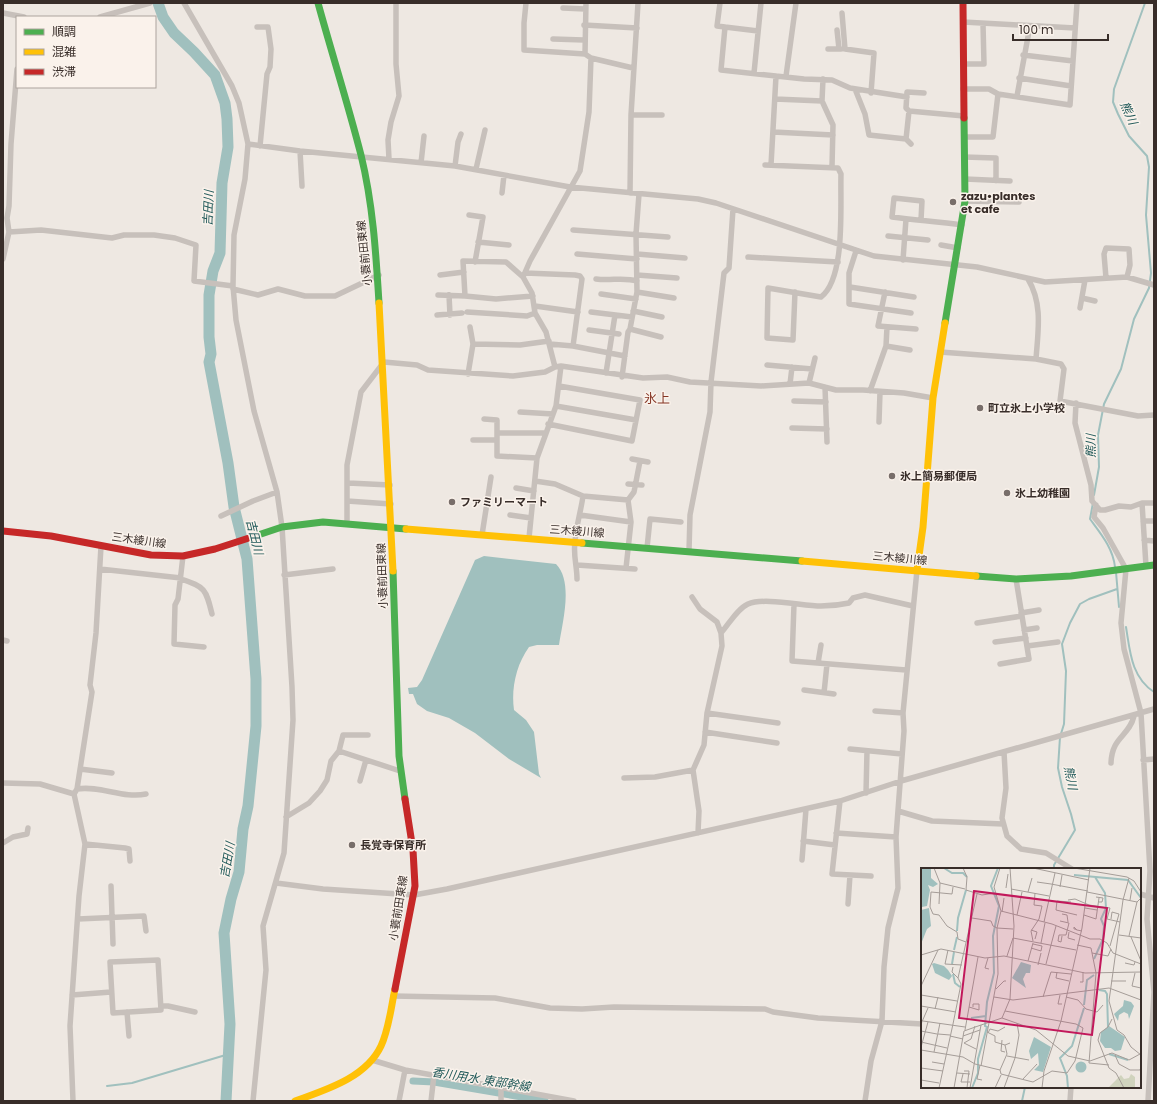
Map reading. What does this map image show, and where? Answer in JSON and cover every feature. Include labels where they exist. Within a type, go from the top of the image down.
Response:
[{"type":"main road","name":"小蓑前田東線","points":[[295,1101],[346,1081],[358,1073],[372,1060],[381,1046],[414,895],[415,871],[400,771],[391,504],[378,275],[369,198],[361,156],[318,3]]},
{"type":"main road","points":[[917,570],[924,523],[933,398],[965,201],[963,3]]},
{"type":"main road","name":"三木綾川線","points":[[3,531],[51,536],[151,555],[183,556],[215,549],[256,534],[282,527],[307,523],[392,527],[1016,579],[1037,579],[1154,565]]},
{"type":"street","points":[[184,3],[232,86],[245,124],[248,144],[245,179],[234,235],[233,288],[236,320],[254,411],[277,492],[282,527],[293,720],[284,853],[263,926],[266,970],[253,1101]]},
{"type":"street","points":[[389,159],[388,140],[391,122],[399,96],[396,64],[396,3]]},
{"type":"street","points":[[526,3],[524,50],[585,54],[591,58],[633,68]]},
{"type":"street","points":[[630,193],[631,115],[638,3]]},
{"type":"street","points":[[720,3],[717,26],[758,31]]},
{"type":"street","points":[[754,73],[761,3]]},
{"type":"street","points":[[786,76],[796,3]]},
{"type":"street","points":[[963,89],[989,89],[998,94],[1070,105],[1078,3]]},
{"type":"street","points":[[103,16],[124,9],[149,4]]},
{"type":"street","points":[[563,8],[585,6],[585,54]]},
{"type":"street","points":[[3,13],[19,16]]},
{"type":"street","points":[[842,13],[842,49]]},
{"type":"street","points":[[963,22],[1075,28]]},
{"type":"street","points":[[963,64],[984,64],[983,24]]},
{"type":"street","points":[[584,25],[637,28]]},
{"type":"street","points":[[1017,96],[1023,55],[1030,26]]},
{"type":"street","points":[[257,27],[268,27],[271,49],[260,146]]},
{"type":"street","points":[[725,27],[721,70],[804,79],[832,80],[855,90],[907,97]]},
{"type":"street","points":[[837,30],[842,49]]},
{"type":"street","points":[[553,39],[584,40]]},
{"type":"street","points":[[828,49],[842,49],[874,53],[871,93]]},
{"type":"street","points":[[1023,55],[1073,61]]},
{"type":"street","points":[[524,275],[570,187],[580,172],[589,112],[591,58]]},
{"type":"street","points":[[776,76],[773,132],[768,165],[832,167],[838,168],[841,174],[838,262],[834,280],[828,292],[821,297],[795,292],[768,288],[766,338],[793,340],[795,292]]},
{"type":"street","points":[[1019,78],[1071,86]]},
{"type":"street","points":[[823,79],[822,101],[833,125],[832,167]]},
{"type":"street","points":[[3,259],[8,232],[7,218],[9,206],[11,144],[16,82]]},
{"type":"street","points":[[855,90],[865,114],[870,134],[906,139],[911,144]]},
{"type":"street","points":[[906,139],[909,111],[906,108],[908,92],[924,93]]},
{"type":"street","points":[[964,136],[993,136],[998,94]]},
{"type":"street","points":[[775,99],[822,101]]},
{"type":"street","points":[[909,111],[964,116]]},
{"type":"street","points":[[631,115],[662,115]]},
{"type":"street","points":[[476,169],[485,130]]},
{"type":"street","points":[[773,132],[833,135]]},
{"type":"street","points":[[455,166],[458,142],[462,134]]},
{"type":"street","points":[[421,162],[424,136]]},
{"type":"street","points":[[248,144],[300,151],[455,166],[570,187],[698,199],[716,203],[874,256],[955,264],[1045,282],[1127,277],[1151,284]]},
{"type":"street","points":[[300,151],[302,186]]},
{"type":"street","points":[[964,157],[996,158],[996,181]]},
{"type":"street","points":[[502,192],[504,175]]},
{"type":"street","points":[[965,179],[1010,181]]},
{"type":"street","points":[[622,376],[628,332],[630,329],[637,292],[636,234],[639,194]]},
{"type":"street","points":[[921,220],[922,201],[894,198],[892,217],[962,225]]},
{"type":"street","points":[[965,201],[1019,202]]},
{"type":"street","points":[[689,551],[690,515],[710,412],[711,382],[724,273],[729,268],[733,209]]},
{"type":"street","points":[[469,215],[483,217],[475,262]]},
{"type":"street","points":[[903,260],[906,219]]},
{"type":"street","points":[[8,232],[41,230],[112,238],[124,235],[154,235],[188,241],[196,245],[194,281],[223,285],[258,294],[278,289],[305,296],[334,296],[378,275]]},
{"type":"street","points":[[573,230],[668,237]]},
{"type":"street","points":[[888,236],[928,240]]},
{"type":"street","points":[[478,242],[509,245]]},
{"type":"street","points":[[941,245],[958,248]]},
{"type":"street","points":[[1106,278],[1104,254],[1106,248],[1129,249],[1130,265],[1127,277]]},
{"type":"street","points":[[856,250],[849,273],[849,304],[911,313]]},
{"type":"street","points":[[577,254],[685,258]]},
{"type":"street","points":[[748,257],[838,262]]},
{"type":"street","points":[[465,296],[463,261],[506,262],[524,275],[533,296],[535,313],[549,342],[558,366],[559,386],[556,406],[548,424],[537,458],[529,538]]},
{"type":"street","points":[[440,275],[464,272]]},
{"type":"street","points":[[524,275],[580,276],[582,284],[573,346]]},
{"type":"street","points":[[596,279],[677,278]]},
{"type":"street","points":[[1028,279],[1037,299],[1038,309],[1036,360]]},
{"type":"street","points":[[1080,308],[1085,280]]},
{"type":"street","points":[[850,287],[914,297]]},
{"type":"street","points":[[637,292],[674,298]]},
{"type":"street","points":[[885,292],[878,326],[916,329]]},
{"type":"street","points":[[601,294],[636,299]]},
{"type":"street","points":[[438,295],[496,299],[533,296]]},
{"type":"street","points":[[449,295],[450,315]]},
{"type":"street","points":[[1082,298],[1095,301]]},
{"type":"street","points":[[535,306],[578,312]]},
{"type":"street","points":[[591,312],[615,315],[633,314],[662,317]]},
{"type":"street","points":[[437,316],[464,313],[513,313],[527,316],[535,313]]},
{"type":"street","points":[[606,373],[609,354],[615,334],[615,315]]},
{"type":"street","points":[[468,374],[473,344],[470,327]]},
{"type":"street","points":[[870,391],[886,346],[887,327]]},
{"type":"street","points":[[630,329],[661,337]]},
{"type":"street","points":[[589,330],[615,334]]},
{"type":"street","points":[[473,344],[520,346],[549,342],[625,356]]},
{"type":"street","points":[[886,346],[910,350]]},
{"type":"street","points":[[940,352],[1036,360],[1061,364],[1064,368],[1060,400],[1138,416],[1154,415]]},
{"type":"street","points":[[809,383],[815,358]]},
{"type":"street","points":[[347,524],[347,465],[361,392],[384,362],[417,365],[428,370],[513,376],[545,372],[558,366],[643,378],[667,377],[690,382],[761,386],[809,383],[843,391],[904,393],[933,398]]},
{"type":"street","points":[[767,365],[812,369]]},
{"type":"street","points":[[790,384],[792,367]]},
{"type":"street","points":[[548,424],[632,441],[640,400],[559,386]]},
{"type":"street","points":[[825,387],[827,442]]},
{"type":"street","points":[[879,422],[880,392]]},
{"type":"street","points":[[794,401],[826,402]]},
{"type":"street","points":[[1076,403],[1075,423],[1091,485],[1094,503],[1094,517],[1103,528],[1123,569],[1121,623],[1124,649],[1141,713],[1143,760],[1152,841],[1150,870],[1151,898],[1147,919],[1154,992],[1148,1101]]},
{"type":"street","points":[[556,406],[636,420]]},
{"type":"street","points":[[520,412],[553,414]]},
{"type":"street","points":[[484,419],[497,420],[497,456],[537,458]]},
{"type":"street","points":[[792,428],[827,429]]},
{"type":"street","points":[[497,433],[545,434]]},
{"type":"street","points":[[473,440],[497,440]]},
{"type":"street","points":[[632,459],[648,462]]},
{"type":"street","points":[[626,568],[631,522],[628,500],[639,485],[640,461]]},
{"type":"street","points":[[482,535],[491,477]]},
{"type":"street","points":[[534,481],[555,484],[583,496],[628,500]]},
{"type":"street","points":[[348,483],[390,485]]},
{"type":"street","points":[[628,484],[639,485]]},
{"type":"street","points":[[516,488],[534,491]]},
{"type":"street","points":[[224,514],[277,492]]},
{"type":"street","points":[[577,579],[577,565],[574,559],[575,542],[583,496]]},
{"type":"street","points":[[347,501],[391,504]]},
{"type":"street","points":[[1094,503],[1100,510],[1119,506],[1131,507],[1142,503],[1154,503]]},
{"type":"street","points":[[1142,503],[1146,566]]},
{"type":"street","points":[[510,515],[531,518]]},
{"type":"street","points":[[580,515],[631,522]]},
{"type":"street","points":[[647,548],[650,519],[681,522]]},
{"type":"street","points":[[1143,521],[1154,521]]},
{"type":"street","points":[[1144,540],[1154,541]]},
{"type":"street","points":[[72,1101],[70,1026],[79,889],[85,844],[75,791],[80,769],[92,692],[90,685],[96,633],[101,546]]},
{"type":"street","points":[[183,556],[178,599],[175,605],[174,644],[204,647]]},
{"type":"street","points":[[577,565],[635,569]]},
{"type":"street","points":[[100,569],[181,578],[199,585],[205,590],[212,614]]},
{"type":"street","points":[[284,575],[332,569]]},
{"type":"street","points":[[865,1101],[871,1061],[882,1021],[884,966],[888,928],[898,888],[896,837],[901,781],[903,712],[912,606],[917,570]]},
{"type":"street","points":[[1000,664],[1029,659],[1016,579]]},
{"type":"street","points":[[722,633],[739,610],[748,604],[759,602],[821,606],[837,605],[849,603],[853,598],[865,595],[912,606]]},
{"type":"street","points":[[692,597],[700,609],[717,622],[722,633],[722,646],[707,713],[701,755],[693,770],[699,811],[698,833]]},
{"type":"street","points":[[794,604],[792,661],[906,670]]},
{"type":"street","points":[[977,623],[1039,610]]},
{"type":"street","points":[[1024,630],[1037,628]]},
{"type":"street","points":[[995,642],[1026,638]]},
{"type":"street","points":[[1027,646],[1058,642]]},
{"type":"street","points":[[818,663],[821,645]]},
{"type":"street","points":[[824,693],[827,664]]},
{"type":"street","points":[[804,690],[834,694]]},
{"type":"street","points":[[276,884],[323,889],[414,895],[447,889],[840,801],[901,781],[1134,716],[1154,709]]},
{"type":"street","points":[[875,711],[903,712]]},
{"type":"street","points":[[707,713],[778,723]]},
{"type":"street","points":[[1111,763],[1111,752],[1114,745],[1133,722],[1134,716]]},
{"type":"street","points":[[705,732],[777,743]]},
{"type":"street","points":[[286,817],[308,803],[320,791],[327,780],[331,761],[339,751],[343,735],[368,735]]},
{"type":"street","points":[[850,749],[902,754]]},
{"type":"street","points":[[339,751],[400,771]]},
{"type":"street","points":[[866,792],[867,751]]},
{"type":"street","points":[[1004,752],[1006,788],[1002,818],[1007,836],[1021,849],[1046,853],[1070,868]]},
{"type":"street","points":[[1143,760],[1154,759]]},
{"type":"street","points":[[360,782],[366,760]]},
{"type":"street","points":[[80,769],[112,773]]},
{"type":"street","points":[[624,778],[655,777],[693,770]]},
{"type":"street","points":[[3,783],[40,784],[75,791],[91,788],[106,792],[146,794]]},
{"type":"street","points":[[840,801],[832,874],[871,876]]},
{"type":"street","points":[[802,860],[806,809]]},
{"type":"street","points":[[898,811],[932,822],[1003,824]]},
{"type":"street","points":[[3,843],[13,837],[27,834],[28,828]]},
{"type":"street","points":[[836,832],[896,837]]},
{"type":"street","points":[[803,841],[835,845]]},
{"type":"street","points":[[85,844],[125,848],[129,850],[130,861]]},
{"type":"street","points":[[848,904],[850,875]]},
{"type":"street","points":[[111,886],[113,944]]},
{"type":"street","points":[[1141,894],[1151,898]]},
{"type":"street","points":[[78,919],[144,916],[146,931]]},
{"type":"street","points":[[158,960],[161,1010],[113,1013],[111,992],[110,962],[158,960]]},
{"type":"street","points":[[72,995],[111,992]]},
{"type":"street","points":[[393,996],[495,998],[550,1008],[582,1009],[614,1007],[765,1009],[773,1012],[818,1018],[921,1024]]},
{"type":"street","points":[[161,1006],[168,1006],[195,1012]]},
{"type":"street","points":[[127,1012],[130,1036]]},
{"type":"street","points":[[372,1060],[433,1079],[501,1094],[574,1101]]},
{"type":"street","points":[[399,1101],[405,1070]]},
{"type":"street","points":[[432,1101],[433,1079]]},
{"type":"street","points":[[1070,1101],[1071,1088]]},
{"type":"water","points":[[484,556],[556,564],[564,581],[566,592],[559,645],[537,645],[529,647],[524,654],[518,669],[513,694],[514,710],[526,720],[534,732],[539,774],[541,778],[509,759],[475,733],[449,718],[427,711],[417,704],[413,694],[409,694],[408,688],[417,687],[422,680],[475,560]]},
{"type":"waterway","name":"吉田川","points":[[158,3],[163,17],[174,33],[215,75],[225,103],[227,119],[228,147],[222,183],[220,253],[213,271],[209,295],[209,337],[211,354],[209,362],[228,463],[234,507],[247,559],[256,679],[256,726],[248,806],[243,829],[239,872],[231,899],[224,933],[230,1024],[226,1101]]},
{"type":"waterway","name":"熊川","points":[[1094,495],[1099,467],[1098,435],[1104,404],[1121,369],[1134,319],[1149,288],[1151,273],[1146,215],[1149,167],[1147,156],[1129,136],[1113,102],[1114,89],[1145,3]]},
{"type":"waterway","name":"熊川","points":[[1093,503],[1090,519],[1109,547],[1115,567]]},
{"type":"waterway","name":"熊川","points":[[1116,572],[1119,607]]},
{"type":"waterway","name":"熊川","points":[[1054,868],[1054,865],[1075,830],[1058,768],[1060,737],[1064,724],[1066,671],[1062,644],[1070,623],[1080,604],[1089,599],[1117,589]]},
{"type":"waterway","points":[[1126,627],[1136,671],[1140,679],[1154,692]]},
{"type":"waterway","points":[[107,1086],[132,1083],[229,1054]]},
{"type":"waterway","name":"香川用水 東部幹線","points":[[413,1081],[434,1082],[545,1101]]},
{"type":"waterway","name":"熊川","points":[[1022,1101],[1025,1088]]},
{"type":"traffic: fast","points":[[318,3],[351,117],[365,173],[377,266],[379,303]]},
{"type":"traffic: fast","points":[[945,323],[965,201],[964,118]]},
{"type":"traffic: fast","points":[[252,537],[282,527],[323,522],[406,529]]},
{"type":"traffic: fast","points":[[582,543],[802,561]]},
{"type":"traffic: fast","points":[[976,576],[1016,579],[1071,576],[1154,565]]},
{"type":"traffic: fast","points":[[393,571],[399,756],[405,799]]},
{"type":"traffic: slow","points":[[379,303],[393,571]]},
{"type":"traffic: slow","points":[[917,570],[923,527],[933,398],[945,323]]},
{"type":"traffic: slow","points":[[406,529],[582,543]]},
{"type":"traffic: slow","points":[[802,561],[976,576]]},
{"type":"traffic: slow","points":[[295,1101],[331,1087],[355,1075],[374,1057],[381,1046],[386,1032],[395,989]]},
{"type":"traffic: jam","points":[[963,3],[964,118]]},
{"type":"traffic: jam","points":[[3,531],[51,536],[151,555],[183,556],[215,549],[252,537]]},
{"type":"traffic: jam","points":[[395,989],[415,886],[413,850],[405,799]]},
{"type":"place","name":"zazu•plantes et cafe","points":[[953,202]]},
{"type":"place","name":"町立氷上小学校","points":[[980,408]]},
{"type":"place","name":"氷上簡易郵便局","points":[[892,476]]},
{"type":"place","name":"氷上幼稚園","points":[[1007,493]]},
{"type":"place","name":"ファミリーマート","points":[[452,502]]},
{"type":"place","name":"長覚寺保育所","points":[[352,845]]},
{"type":"district","name":"氷上","points":[[657,398]]}]
